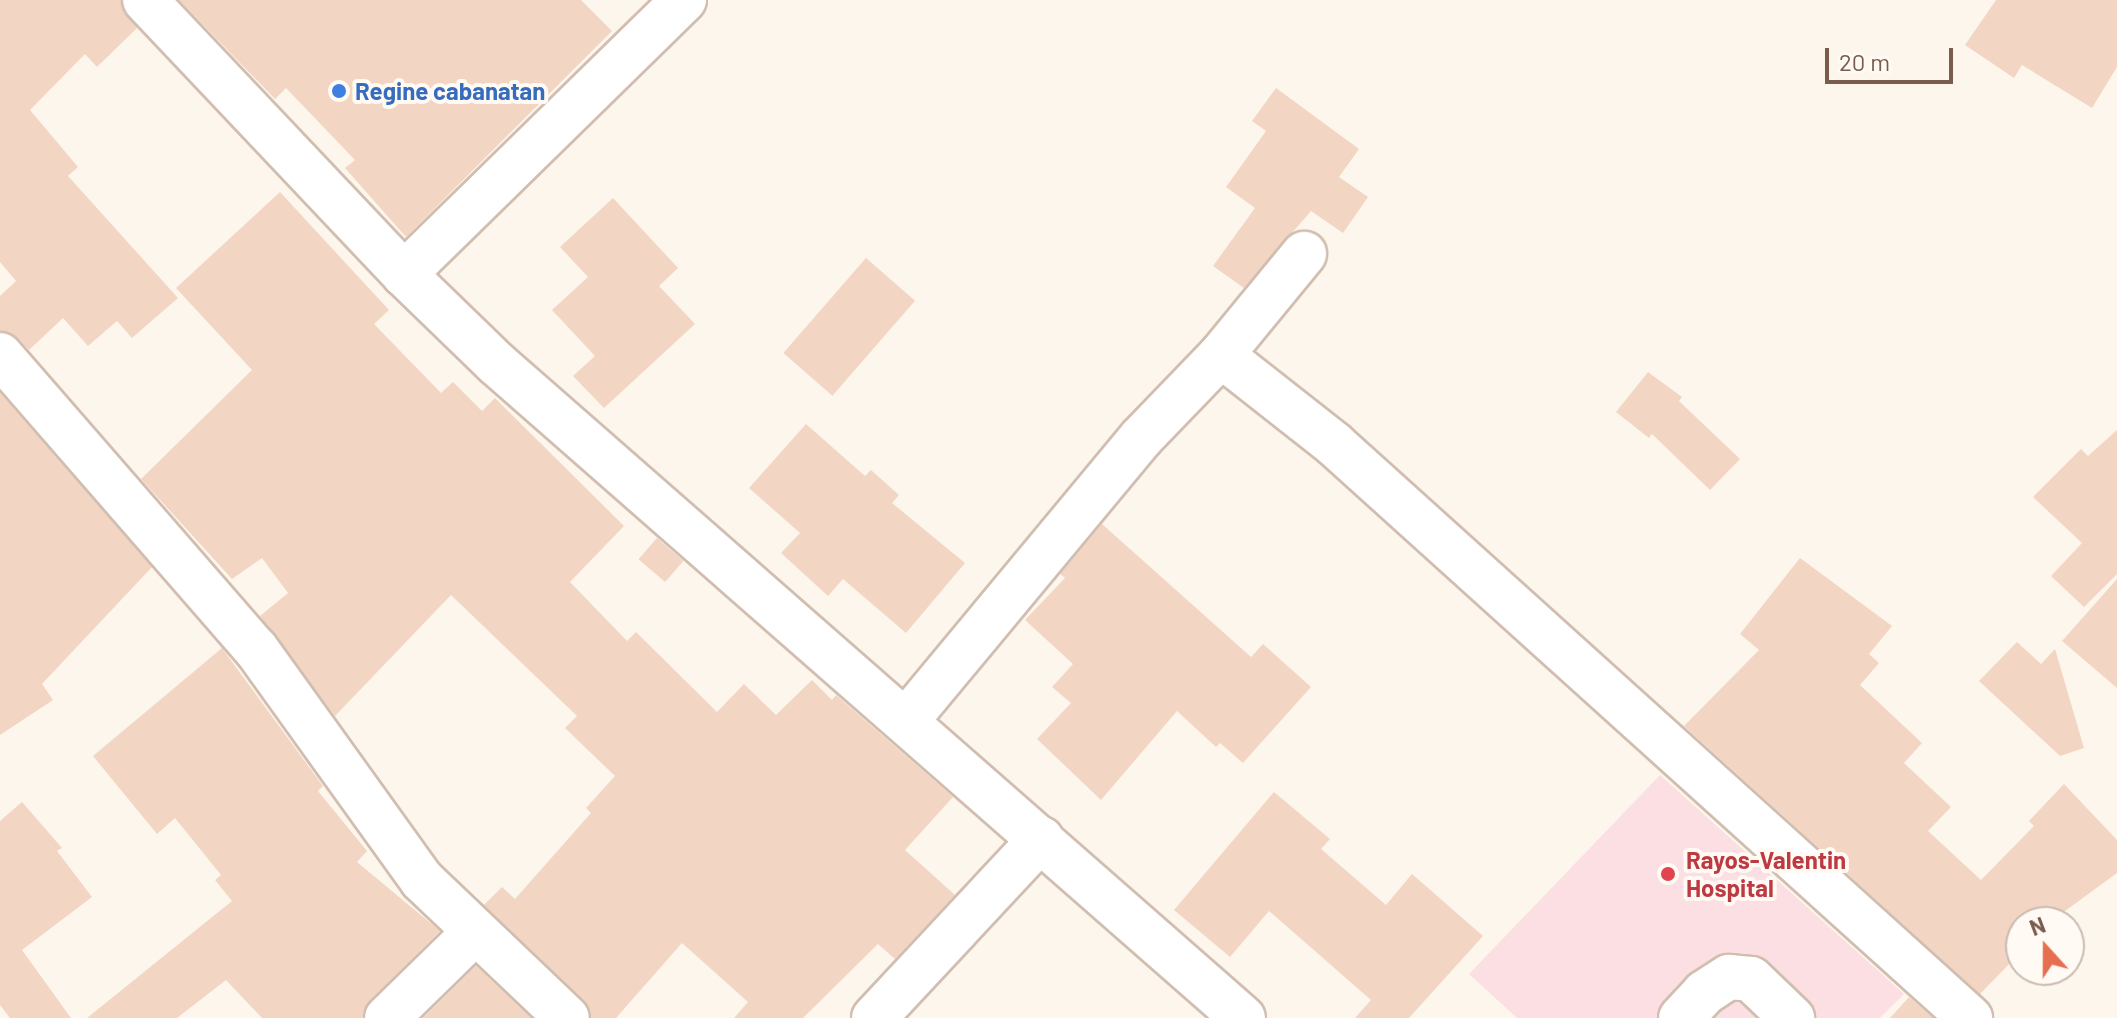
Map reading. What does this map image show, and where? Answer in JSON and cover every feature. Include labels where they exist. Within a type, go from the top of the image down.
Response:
[{"type":"street","points":[[145,0],[404,274],[497,364],[1243,1018]]},
{"type":"street","points":[[404,274],[684,0]]},
{"type":"street","points":[[906,721],[1141,438],[1221,355],[1304,254]]},
{"type":"street","points":[[0,355],[256,649],[422,880],[567,1018]]},
{"type":"street","points":[[1221,355],[1334,444],[1970,1018]]},
{"type":"street","points":[[874,1018],[1041,839]]},
{"type":"street","points":[[387,1018],[475,932]]},
{"type":"street","points":[[1681,1018],[1704,993],[1729,977],[1751,979],[1792,1018]]},
{"type":"shaded area","name":"Rayos-Valentin Hospital","points":[[1660,775],[1904,994],[1880,1018],[1517,1018],[1469,974]]},
{"type":"building","points":[[0,0],[121,0],[137,28],[97,67],[85,54],[30,110],[78,167],[68,176],[178,298],[132,338],[117,321],[88,346],[63,318],[29,350],[18,338],[0,331],[0,296],[16,281],[0,262]]},
{"type":"building","points":[[179,0],[581,0],[612,31],[406,237],[345,168],[355,160],[286,88],[275,99]]},
{"type":"building","points":[[1996,0],[2117,0],[2117,67],[2092,108],[2022,65],[2014,78],[1965,45]]},
{"type":"building","points":[[1276,88],[1359,149],[1339,177],[1368,197],[1343,233],[1311,211],[1244,288],[1213,266],[1255,208],[1226,187],[1266,131],[1252,121]]},
{"type":"building","points":[[280,192],[389,310],[374,324],[441,393],[453,382],[482,411],[495,398],[624,526],[570,582],[627,641],[636,632],[717,712],[744,684],[776,715],[812,680],[832,700],[836,695],[953,797],[905,850],[955,895],[895,959],[878,944],[803,1018],[734,1018],[748,1002],[682,943],[616,1018],[591,1018],[584,1000],[484,905],[502,887],[515,899],[591,813],[586,808],[615,776],[565,728],[577,716],[451,595],[335,716],[260,616],[288,593],[262,558],[232,579],[141,479],[252,370],[176,288]]},
{"type":"building","points":[[613,198],[678,268],[659,286],[695,324],[604,408],[573,376],[595,356],[552,310],[588,277],[560,247]]},
{"type":"building","points":[[866,258],[915,301],[832,396],[783,353]]},
{"type":"building","points":[[1648,372],[1682,397],[1679,401],[1740,459],[1710,490],[1652,434],[1649,438],[1616,412]]},
{"type":"building","points":[[0,393],[152,567],[42,684],[53,700],[0,735]]},
{"type":"building","points":[[806,424],[865,476],[871,470],[899,495],[892,503],[965,563],[906,633],[843,579],[828,596],[781,553],[800,533],[749,488]]},
{"type":"building","points":[[2117,430],[2117,574],[2084,607],[2051,576],[2082,543],[2033,497],[2081,449],[2088,456]]},
{"type":"building","points":[[1102,524],[1251,657],[1263,644],[1311,687],[1243,763],[1220,743],[1216,747],[1177,711],[1101,800],[1037,739],[1071,703],[1052,687],[1073,664],[1025,620],[1065,578],[1060,574]]},
{"type":"building","points":[[657,538],[683,561],[665,582],[639,559]]},
{"type":"building","points":[[1800,558],[1892,626],[1869,654],[1879,663],[1860,685],[1922,743],[1904,763],[1951,807],[1928,831],[1981,880],[2034,826],[2029,821],[2064,784],[2117,840],[2117,873],[2072,906],[2005,906],[2005,968],[1980,994],[1684,726],[1759,650],[1740,634]]},
{"type":"building","points":[[2117,579],[2117,688],[2062,641]]},
{"type":"building","points":[[2017,642],[2041,664],[2055,649],[2084,748],[2060,756],[1979,681]]},
{"type":"building","points":[[222,648],[323,786],[318,791],[367,851],[357,862],[440,931],[370,1000],[363,1018],[262,1018],[226,980],[177,1018],[87,1018],[232,901],[215,880],[221,875],[175,818],[157,834],[93,756]]},
{"type":"building","points":[[1274,792],[1330,839],[1321,849],[1386,905],[1412,874],[1483,936],[1409,1018],[1355,1018],[1371,1000],[1269,911],[1230,957],[1174,910]]},
{"type":"building","points":[[22,802],[62,848],[57,851],[92,897],[22,950],[71,1018],[10,1018],[0,1005],[0,821]]},
{"type":"building","points":[[476,966],[531,1018],[423,1018]]},
{"type":"building","points":[[1909,997],[1933,1018],[1890,1018]]},
{"type":"place","name":"Regine cabanatan","points":[[339,91]]},
{"type":"place","name":"Rayos-Valentin Hospital","points":[[1668,874]]}]
